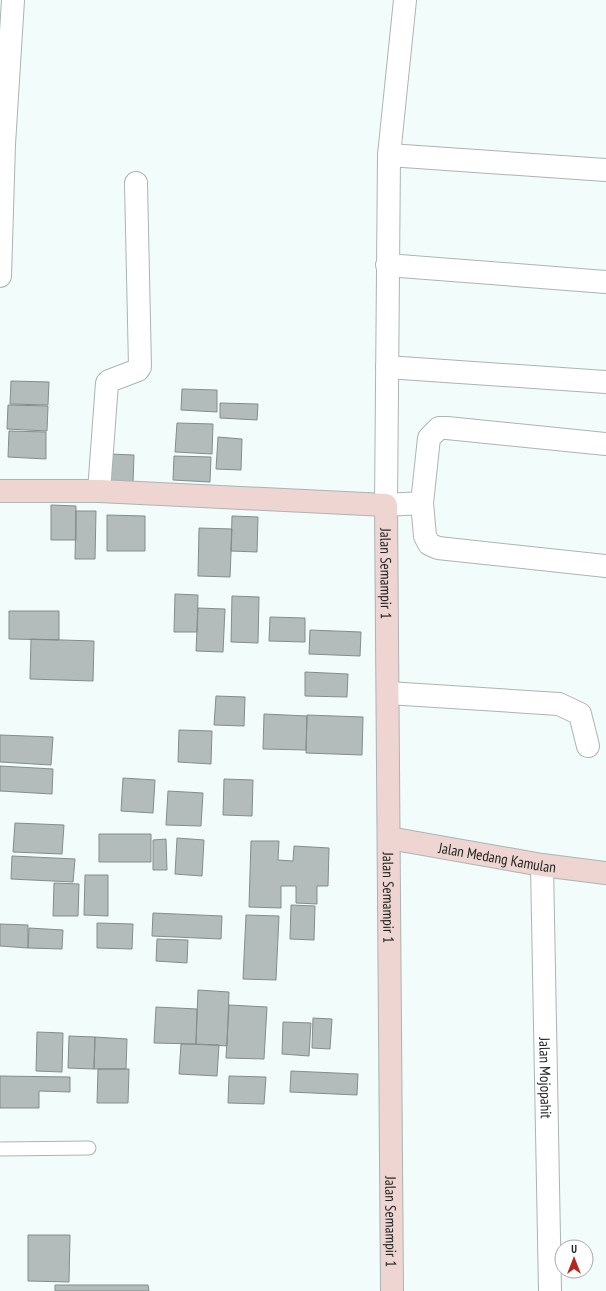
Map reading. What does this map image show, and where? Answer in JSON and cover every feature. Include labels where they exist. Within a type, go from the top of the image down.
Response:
[{"type":"street","points":[[0,276],[5,35],[13,0]]},
{"type":"street","points":[[386,505],[389,155],[405,0]]},
{"type":"street","points":[[389,155],[606,170]]},
{"type":"street","points":[[99,491],[107,383],[138,370],[140,367],[136,183]]},
{"type":"street","points":[[387,265],[606,282]]},
{"type":"street","points":[[387,367],[606,382]]},
{"type":"street","points":[[606,444],[439,428],[429,438],[422,503],[425,536],[429,544],[438,548],[606,566]]},
{"type":"street","points":[[0,491],[99,491],[386,505],[422,503]]},
{"type":"street","name":"Jalan Semampir 1","points":[[386,505],[392,1291]]},
{"type":"street","points":[[388,693],[559,704],[580,714],[588,746]]},
{"type":"street","name":"Jalan Medang Kamulan","points":[[389,838],[542,865],[606,873]]},
{"type":"street","name":"Jalan Mojopahit","points":[[542,865],[550,1291]]},
{"type":"lane","points":[[0,1149],[89,1148]]},
{"type":"building","points":[[11,381],[49,382],[48,405],[10,404]]},
{"type":"building","points":[[182,389],[217,390],[217,412],[181,410]]},
{"type":"building","points":[[220,403],[258,404],[257,420],[220,418]]},
{"type":"building","points":[[8,405],[48,406],[47,431],[7,429]]},
{"type":"building","points":[[177,423],[213,424],[212,454],[175,452]]},
{"type":"building","points":[[9,431],[46,432],[46,459],[8,457]]},
{"type":"building","points":[[218,437],[242,439],[241,470],[216,469]]},
{"type":"building","points":[[110,454],[134,455],[133,483],[109,482]]},
{"type":"building","points":[[174,456],[211,457],[210,482],[173,480]]},
{"type":"building","points":[[51,505],[76,506],[76,540],[51,540]]},
{"type":"building","points":[[76,511],[96,511],[95,559],[75,559]]},
{"type":"building","points":[[107,515],[145,516],[145,551],[107,551]]},
{"type":"building","points":[[232,516],[258,517],[257,552],[231,551]]},
{"type":"building","points":[[199,528],[232,529],[230,577],[198,576]]},
{"type":"building","points":[[175,594],[198,595],[197,632],[174,632]]},
{"type":"building","points":[[232,596],[259,597],[258,643],[231,642]]},
{"type":"building","points":[[198,608],[225,609],[223,652],[196,651]]},
{"type":"building","points":[[9,611],[59,611],[59,640],[9,639]]},
{"type":"building","points":[[270,617],[305,618],[305,642],[269,641]]},
{"type":"building","points":[[310,630],[361,632],[360,656],[309,654]]},
{"type":"building","points":[[31,639],[94,641],[93,681],[30,679]]},
{"type":"building","points":[[305,672],[348,674],[347,697],[305,696]]},
{"type":"building","points":[[216,696],[245,697],[244,726],[214,725]]},
{"type":"building","points":[[264,714],[307,716],[306,750],[263,749]]},
{"type":"building","points":[[307,715],[363,717],[362,755],[306,753]]},
{"type":"building","points":[[179,730],[212,731],[211,764],[178,762]]},
{"type":"building","points":[[0,735],[53,737],[51,765],[0,762]]},
{"type":"building","points":[[0,766],[53,769],[52,794],[0,791]]},
{"type":"building","points":[[123,778],[155,780],[153,813],[121,811]]},
{"type":"building","points":[[224,779],[253,780],[252,816],[223,815]]},
{"type":"building","points":[[168,791],[203,793],[201,826],[166,825]]},
{"type":"building","points":[[15,823],[64,825],[62,854],[13,852]]},
{"type":"building","points":[[99,834],[151,834],[151,862],[99,862]]},
{"type":"building","points":[[177,838],[204,840],[202,876],[175,874]]},
{"type":"building","points":[[166,839],[167,870],[153,870],[153,840]]},
{"type":"building","points":[[251,841],[279,841],[278,860],[293,861],[294,846],[329,848],[328,886],[317,886],[317,904],[296,903],[296,886],[281,886],[281,908],[249,907]]},
{"type":"building","points":[[12,856],[75,859],[73,882],[11,879]]},
{"type":"building","points":[[85,875],[108,875],[108,916],[84,915]]},
{"type":"building","points":[[54,883],[79,884],[78,916],[53,916]]},
{"type":"building","points":[[291,905],[315,906],[314,940],[290,939]]},
{"type":"building","points":[[153,913],[222,916],[221,939],[152,936]]},
{"type":"building","points":[[246,915],[279,916],[276,980],[243,979]]},
{"type":"building","points":[[97,923],[133,924],[132,949],[97,948]]},
{"type":"building","points":[[0,924],[28,925],[28,948],[0,946]]},
{"type":"building","points":[[29,928],[63,930],[62,949],[28,948]]},
{"type":"building","points":[[157,939],[188,940],[187,963],[156,961]]},
{"type":"building","points":[[198,990],[229,992],[227,1046],[196,1044]]},
{"type":"building","points":[[229,1005],[267,1007],[264,1059],[226,1058]]},
{"type":"building","points":[[156,1007],[197,1009],[196,1044],[154,1043]]},
{"type":"building","points":[[313,1018],[332,1019],[330,1049],[312,1048]]},
{"type":"building","points":[[283,1022],[311,1023],[309,1056],[282,1054]]},
{"type":"building","points":[[37,1032],[63,1033],[62,1072],[36,1071]]},
{"type":"building","points":[[69,1036],[95,1037],[94,1069],[68,1068]]},
{"type":"building","points":[[95,1037],[127,1039],[126,1069],[94,1069]]},
{"type":"building","points":[[181,1044],[219,1045],[217,1076],[179,1074]]},
{"type":"building","points":[[98,1069],[129,1069],[128,1103],[97,1103]]},
{"type":"building","points":[[291,1071],[358,1074],[357,1095],[290,1092]]},
{"type":"building","points":[[0,1076],[70,1077],[70,1092],[39,1091],[39,1108],[0,1108]]},
{"type":"building","points":[[229,1076],[266,1077],[264,1104],[228,1103]]},
{"type":"building","points":[[28,1235],[70,1235],[69,1282],[28,1281]]},
{"type":"building","points":[[55,1285],[148,1285],[149,1291],[55,1291]]}]
